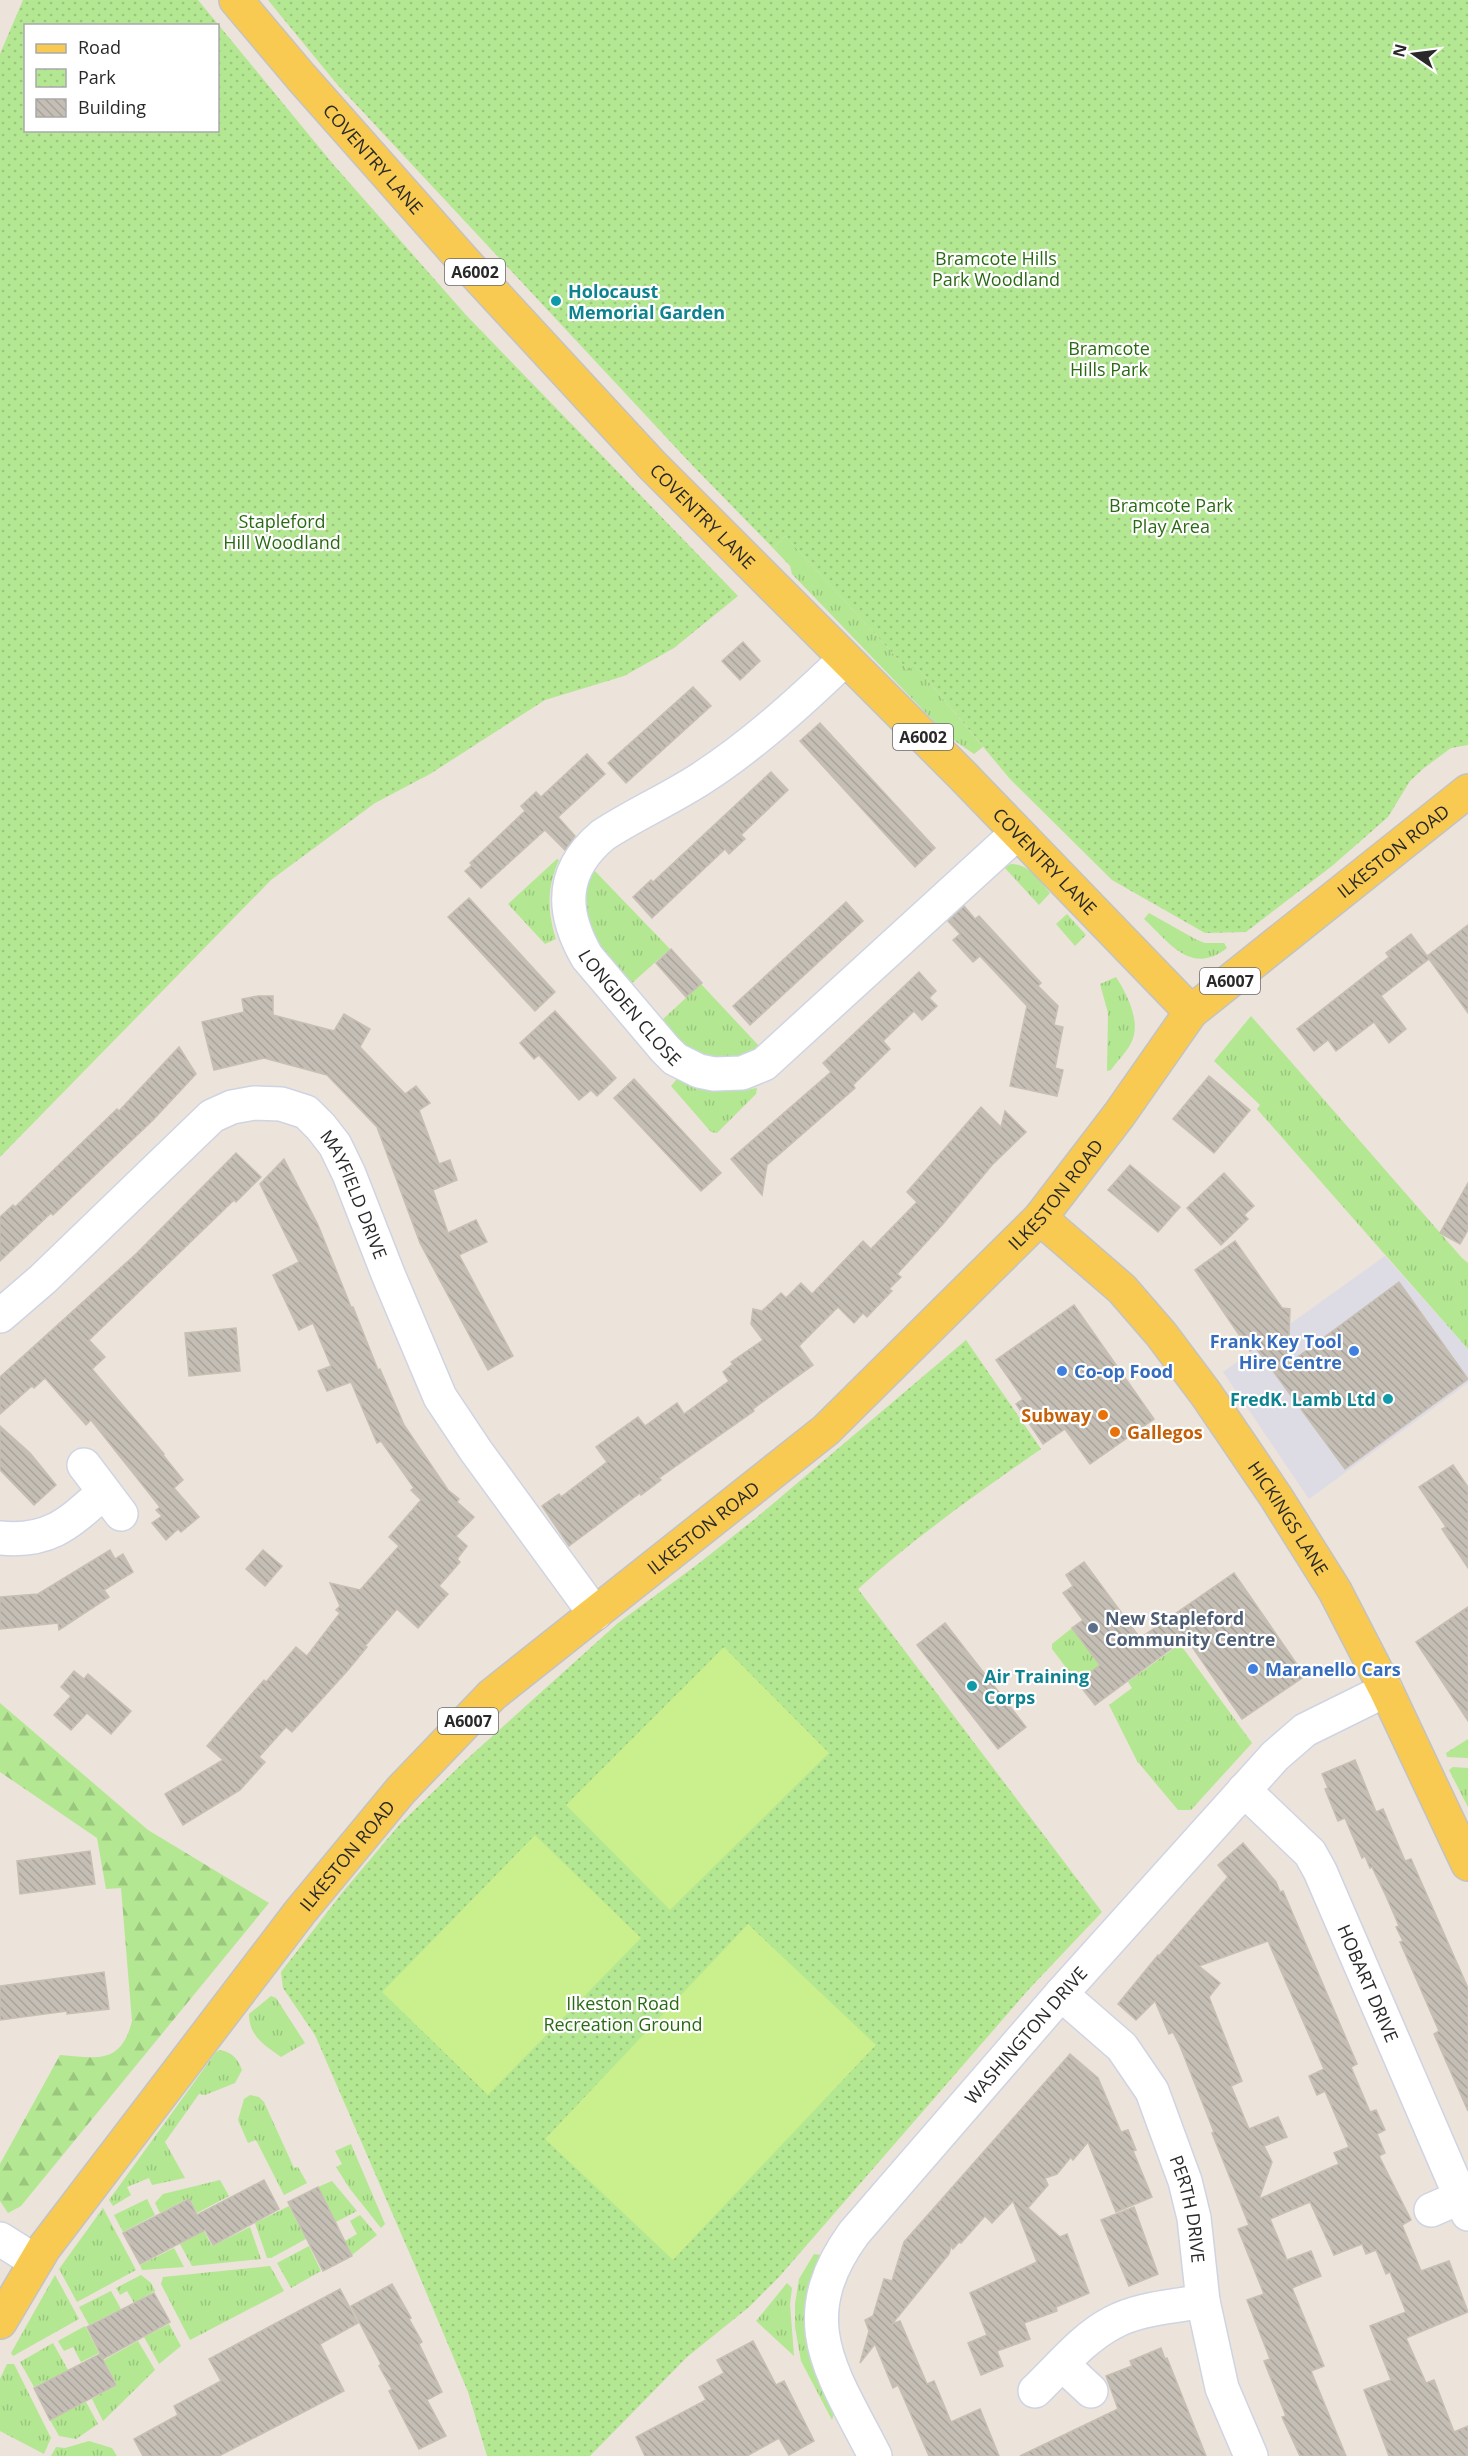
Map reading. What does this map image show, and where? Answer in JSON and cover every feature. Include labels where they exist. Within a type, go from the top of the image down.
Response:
[{"type":"main road","name":"COVENTRY LANE","points":[[236,0],[461,258],[644,457],[844,660],[963,776],[1191,1012]]},
{"type":"main road","name":"ILKESTON ROAD","points":[[0,2322],[35,2261],[300,1912],[401,1791],[492,1695],[826,1430],[1040,1218],[1119,1115],[1191,1012],[1468,791]]},
{"type":"main road","name":"HICKINGS LANE","points":[[1040,1218],[1122,1288],[1161,1334],[1206,1394],[1276,1497],[1335,1591],[1465,1847]]},
{"type":"street","name":"LONGDEN CLOSE","points":[[844,660],[738,751],[704,777],[603,835],[589,846],[576,865],[570,884],[568,903],[570,917],[580,944],[587,957],[664,1049],[684,1064],[714,1074],[742,1073],[764,1064],[1017,833]]},
{"type":"street","name":"MAYFIELD DRIVE","points":[[0,1316],[43,1279],[212,1116],[232,1107],[254,1102],[281,1104],[306,1112],[335,1145],[344,1164],[440,1397],[482,1461],[595,1614]]},
{"type":"street","points":[[0,1538],[19,1540],[42,1537],[112,1503],[84,1465]]},
{"type":"street","name":"WASHINGTON DRIVE","points":[[875,2456],[831,2371],[824,2349],[820,2309],[827,2280],[840,2253],[854,2233],[1062,1994],[1275,1756],[1305,1730],[1386,1690]]},
{"type":"street","name":"HOBART DRIVE","points":[[1244,1790],[1310,1853],[1320,1871],[1453,2207]]},
{"type":"street","name":"PERTH DRIVE","points":[[1062,1994],[1122,2047],[1152,2091],[1185,2181],[1194,2218],[1203,2301],[1222,2388],[1251,2456]]},
{"type":"street","points":[[0,2239],[35,2261]]},
{"type":"street","points":[[1035,2391],[1097,2332],[1113,2322],[1136,2313],[1203,2301]]},
{"type":"street","points":[[1063,2365],[1091,2391]]},
{"type":"shaded area","points":[[1385,1256],[1468,1349],[1468,1383],[1309,1499],[1223,1372]]},
{"type":"green space","name":"Stapleford Hill Woodland","points":[[23,0],[198,0],[218,24],[24,24],[24,132],[219,132],[219,26],[332,163],[466,315],[738,596],[674,648],[624,676],[545,700],[430,774],[375,803],[271,880],[0,1157],[0,54]]},
{"type":"green space","name":"Bramcote Hills Park","points":[[268,0],[1468,0],[1468,745],[1451,748],[1424,768],[1410,781],[1388,817],[1332,866],[1246,932],[1205,933],[1112,880],[1010,779],[915,665],[909,671],[785,536],[773,548],[693,466],[336,83]]},
{"type":"green space","points":[[785,536],[908,670],[915,665],[983,747],[974,754],[949,737],[792,574],[790,566],[773,548]]},
{"type":"green space","points":[[557,859],[559,860],[550,889],[551,918],[556,939],[545,944],[508,904]]},
{"type":"green space","points":[[1011,864],[1029,870],[1050,893],[1039,905],[1004,867]]},
{"type":"green space","points":[[592,868],[670,949],[631,984],[600,944],[588,919],[587,888]]},
{"type":"green space","points":[[1149,913],[1197,940],[1205,943],[1224,943],[1227,948],[1214,956],[1202,959],[1182,953],[1144,919]]},
{"type":"green space","points":[[1067,914],[1086,935],[1075,946],[1056,924]]},
{"type":"green space","points":[[1116,977],[1132,1009],[1135,1027],[1129,1047],[1111,1070],[1107,1071],[1108,1013],[1100,984]]},
{"type":"green space","points":[[701,984],[760,1047],[743,1056],[715,1058],[697,1053],[674,1035],[661,1021]]},
{"type":"green space","points":[[1251,1016],[1468,1263],[1468,1349],[1257,1109],[1260,1105],[1214,1061]]},
{"type":"green space","points":[[677,1079],[706,1089],[736,1091],[757,1088],[756,1094],[717,1133],[711,1132],[671,1086]]},
{"type":"green space","name":"Ilkeston Road Recreation Ground","points":[[966,1340],[1041,1449],[924,1533],[858,1589],[1102,1912],[1030,1988],[779,2277],[749,2307],[687,2357],[590,2456],[487,2456],[468,2392],[416,2268],[315,2035],[283,1988],[281,1972],[342,1893],[400,1824],[467,1759],[618,1623],[756,1518]]},
{"type":"green space","points":[[1072,1628],[1085,1646],[1094,1639],[1108,1659],[1077,1682],[1052,1649],[1052,1644]]},
{"type":"green space","points":[[1180,1644],[1252,1743],[1191,1810],[1178,1810],[1137,1761],[1109,1705],[1132,1688],[1128,1682]]},
{"type":"green space","points":[[724,1647],[829,1753],[670,1910],[566,1805]]},
{"type":"green space","points":[[0,1703],[148,1830],[269,1903],[21,2206],[8,2213],[0,2201],[0,2164],[60,2055],[106,2056],[121,2045],[132,2021],[121,1888],[106,1889],[97,1838],[0,1772]]},
{"type":"green space","points":[[1468,1739],[1468,1758],[1447,1757],[1446,1753]]},
{"type":"green space","points":[[1453,1767],[1468,1768],[1468,1807],[1449,1770]]},
{"type":"green space","points":[[535,1835],[641,1938],[488,2095],[382,1992]]},
{"type":"green space","points":[[748,1924],[876,2045],[673,2260],[545,2139]]},
{"type":"green space","points":[[271,1996],[276,1998],[305,2043],[281,2057],[259,2039],[250,2022],[249,2014]]},
{"type":"green space","points":[[220,2050],[231,2054],[242,2070],[235,2083],[205,2095],[199,2094],[165,2142],[185,2178],[152,2185],[149,2178],[127,2187],[131,2195],[113,2206],[109,2200],[216,2052]]},
{"type":"green space","points":[[250,2095],[259,2097],[264,2102],[294,2168],[298,2167],[307,2183],[284,2195],[256,2140],[248,2143],[238,2120],[244,2099]]},
{"type":"green space","points":[[351,2144],[385,2224],[381,2228],[336,2167],[342,2164],[335,2151]]},
{"type":"green space","points":[[220,2180],[229,2196],[197,2213],[189,2198],[160,2213],[155,2203],[163,2194]]},
{"type":"green space","points":[[332,2181],[357,2211],[336,2222],[318,2187]]},
{"type":"green space","points":[[147,2199],[155,2215],[123,2232],[114,2215]]},
{"type":"green space","points":[[289,2206],[306,2239],[267,2258],[255,2223]]},
{"type":"green space","points":[[103,2208],[136,2270],[77,2302],[59,2269]]},
{"type":"green space","points":[[360,2215],[377,2235],[352,2255],[345,2241],[357,2234],[350,2221]]},
{"type":"green space","points":[[250,2227],[261,2259],[192,2266],[180,2244],[204,2231],[212,2246]]},
{"type":"green space","points":[[309,2246],[321,2271],[291,2288],[277,2263]]},
{"type":"green space","points":[[174,2248],[184,2267],[142,2270],[140,2265]]},
{"type":"green space","points":[[814,2254],[821,2255],[810,2290],[834,2414],[832,2420],[801,2361],[795,2327],[795,2304],[799,2279]]},
{"type":"green space","points":[[270,2266],[284,2291],[190,2340],[161,2284],[163,2277]]},
{"type":"green space","points":[[55,2275],[79,2319],[13,2356],[11,2353]]},
{"type":"green space","points":[[141,2275],[151,2283],[155,2291],[134,2303],[127,2291],[120,2295],[116,2288]]},
{"type":"green space","points":[[787,2283],[792,2288],[790,2304],[794,2356],[756,2321]]},
{"type":"green space","points":[[111,2291],[121,2309],[89,2325],[79,2307]]},
{"type":"green space","points":[[169,2324],[181,2346],[159,2364],[144,2337]]},
{"type":"green space","points":[[85,2326],[99,2353],[81,2362],[73,2347],[64,2351],[58,2341]]},
{"type":"green space","points":[[138,2341],[155,2370],[103,2421],[92,2399],[117,2385],[104,2360]]},
{"type":"green space","points":[[53,2343],[68,2370],[34,2387],[20,2362]]},
{"type":"green space","points":[[7,2364],[14,2364],[51,2438],[44,2454],[0,2431],[0,2379]]},
{"type":"green space","points":[[86,2402],[98,2424],[76,2439],[59,2436],[50,2420]]},
{"type":"green space","points":[[89,2441],[112,2448],[117,2456],[51,2456],[56,2447],[65,2448]]},
{"type":"building","points":[[743,642],[760,661],[740,680],[722,661]]},
{"type":"building","points":[[693,687],[711,706],[626,783],[608,763]]},
{"type":"building","points":[[820,723],[935,848],[915,867],[800,741]]},
{"type":"building","points":[[587,754],[605,774],[558,817],[575,836],[565,850],[545,830],[481,888],[465,871],[472,865],[470,863],[525,811],[521,806],[536,792],[541,797]]},
{"type":"building","points":[[771,772],[788,790],[741,835],[745,839],[729,854],[725,849],[652,918],[633,897],[651,880],[653,882]]},
{"type":"building","points":[[469,898],[555,992],[535,1011],[448,917]]},
{"type":"building","points":[[846,902],[863,921],[750,1025],[733,1006]]},
{"type":"building","points":[[964,906],[975,919],[979,916],[1041,983],[1038,986],[1058,1006],[1054,1025],[1063,1027],[1055,1068],[1063,1070],[1057,1096],[1010,1086],[1027,1006],[980,956],[973,962],[953,940],[960,934],[948,921]]},
{"type":"building","points":[[1468,925],[1468,1013],[1429,959],[1381,996],[1406,1029],[1389,1043],[1374,1022],[1336,1051],[1328,1040],[1314,1051],[1297,1029],[1389,957],[1386,953],[1411,934],[1427,956]]},
{"type":"building","points":[[671,949],[702,983],[686,997],[656,963]]},
{"type":"building","points":[[919,972],[936,991],[929,998],[937,1006],[922,1020],[914,1011],[883,1041],[890,1049],[853,1085],[855,1088],[767,1165],[762,1195],[731,1159],[831,1072],[823,1063]]},
{"type":"building","points":[[273,996],[273,1015],[334,1031],[344,1014],[370,1029],[360,1047],[405,1094],[416,1086],[430,1103],[419,1110],[439,1164],[450,1160],[457,1180],[433,1190],[448,1233],[476,1220],[487,1242],[459,1255],[513,1356],[488,1370],[420,1243],[377,1127],[327,1075],[264,1058],[214,1070],[202,1022],[244,1012],[242,999]]},
{"type":"building","points":[[555,1011],[616,1078],[597,1096],[591,1090],[579,1100],[539,1055],[534,1059],[520,1043]]},
{"type":"building","points":[[179,1047],[196,1074],[153,1120],[53,1215],[51,1213],[0,1261],[0,1217],[13,1205],[15,1207],[117,1109],[119,1111]]},
{"type":"building","points":[[1209,1076],[1250,1110],[1214,1153],[1173,1119]]},
{"type":"building","points":[[634,1079],[721,1173],[701,1191],[614,1098]]},
{"type":"building","points":[[981,1107],[1001,1127],[1005,1111],[1026,1132],[992,1165],[943,1224],[897,1274],[901,1277],[889,1289],[892,1291],[867,1317],[863,1313],[854,1323],[838,1307],[799,1346],[813,1365],[753,1409],[754,1411],[659,1478],[661,1480],[641,1495],[640,1493],[569,1546],[542,1506],[559,1494],[561,1497],[607,1462],[596,1447],[638,1417],[645,1426],[677,1403],[684,1414],[729,1381],[723,1372],[733,1364],[731,1362],[763,1340],[751,1324],[753,1309],[762,1311],[781,1293],[786,1298],[801,1283],[812,1294],[863,1241],[871,1249],[917,1202],[907,1192]]},
{"type":"building","points":[[236,1153],[261,1177],[236,1202],[234,1200],[89,1340],[105,1357],[92,1369],[183,1480],[174,1488],[199,1517],[181,1532],[178,1529],[166,1540],[152,1523],[162,1516],[156,1510],[160,1507],[91,1420],[86,1425],[45,1378],[34,1388],[32,1386],[0,1414],[0,1377],[136,1254]]},
{"type":"building","points":[[284,1159],[318,1225],[378,1370],[380,1369],[404,1425],[448,1490],[459,1499],[457,1502],[474,1517],[456,1536],[467,1546],[457,1559],[460,1562],[439,1586],[448,1594],[418,1628],[397,1609],[348,1670],[292,1732],[286,1727],[259,1757],[265,1762],[240,1790],[183,1825],[165,1794],[223,1760],[207,1746],[296,1647],[307,1656],[340,1613],[336,1610],[340,1606],[330,1583],[360,1590],[399,1546],[389,1537],[421,1500],[411,1490],[414,1488],[381,1441],[377,1443],[351,1382],[327,1391],[318,1371],[331,1366],[313,1323],[299,1330],[273,1275],[299,1262],[260,1184]]},
{"type":"building","points":[[1130,1165],[1180,1207],[1158,1232],[1108,1190]]},
{"type":"building","points":[[1224,1173],[1254,1206],[1244,1215],[1248,1219],[1221,1245],[1187,1208]]},
{"type":"building","points":[[1468,1183],[1468,1230],[1460,1244],[1440,1233]]},
{"type":"building","points":[[1235,1241],[1282,1308],[1290,1309],[1288,1364],[1399,1282],[1468,1379],[1345,1469],[1256,1348],[1250,1351],[1195,1270]]},
{"type":"building","name":"Co-op Food","points":[[1074,1305],[1154,1419],[1090,1464],[1065,1429],[1043,1444],[1016,1404],[1023,1399],[996,1360]]},
{"type":"building","points":[[236,1328],[240,1371],[189,1376],[185,1333]]},
{"type":"building","points":[[0,1426],[30,1453],[56,1485],[34,1505],[0,1470]]},
{"type":"building","points":[[1453,1465],[1468,1487],[1468,1568],[1442,1529],[1446,1527],[1419,1487]]},
{"type":"building","points":[[110,1550],[115,1559],[123,1554],[133,1572],[104,1590],[109,1597],[59,1630],[58,1623],[0,1629],[0,1597],[38,1594]]},
{"type":"building","points":[[263,1550],[282,1566],[265,1586],[246,1569]]},
{"type":"building","points":[[1084,1562],[1140,1638],[1234,1573],[1305,1676],[1242,1719],[1186,1638],[1095,1705],[1077,1682],[1100,1665],[1072,1628],[1083,1620],[1063,1593],[1073,1586],[1066,1575]]},
{"type":"building","points":[[1468,1607],[1468,1721],[1416,1642]]},
{"type":"building","name":"Air Training Corps","points":[[945,1623],[1026,1727],[998,1749],[917,1645]]},
{"type":"building","points":[[74,1671],[84,1679],[88,1674],[131,1711],[111,1734],[87,1713],[71,1730],[54,1715],[71,1696],[61,1687]]},
{"type":"building","points":[[1355,1760],[1376,1812],[1383,1809],[1405,1861],[1411,1859],[1468,1988],[1468,2111],[1434,2034],[1439,2031],[1400,1942],[1403,1941],[1396,1927],[1399,1926],[1386,1896],[1372,1867],[1370,1868],[1365,1856],[1362,1858],[1345,1818],[1338,1821],[1325,1789],[1328,1788],[1322,1774]]},
{"type":"building","points":[[1243,1843],[1276,1882],[1280,1892],[1283,1891],[1357,2064],[1351,2067],[1370,2112],[1376,2110],[1385,2130],[1377,2134],[1385,2153],[1379,2156],[1411,2220],[1402,2225],[1421,2271],[1449,2261],[1468,2312],[1406,2338],[1426,2383],[1434,2380],[1454,2432],[1468,2426],[1468,2456],[1389,2456],[1364,2390],[1391,2380],[1370,2326],[1406,2312],[1390,2272],[1386,2274],[1376,2250],[1366,2254],[1362,2244],[1334,2255],[1310,2202],[1270,2219],[1287,2260],[1311,2251],[1321,2276],[1292,2288],[1324,2366],[1311,2371],[1346,2456],[1300,2456],[1282,2417],[1286,2416],[1264,2361],[1270,2359],[1247,2300],[1264,2294],[1238,2229],[1249,2225],[1180,2046],[1173,2032],[1169,2034],[1155,2001],[1136,2020],[1118,2004],[1158,1955],[1228,1877],[1218,1865]],"holes":[[[1268,1941],[1324,2069],[1309,2076],[1317,2095],[1325,2091],[1349,2147],[1334,2153],[1339,2164],[1259,2199],[1272,2162],[1264,2146],[1287,2137],[1278,2117],[1249,2129],[1231,2086],[1242,2081],[1209,1997],[1220,1983],[1199,1966]]]},
{"type":"building","points":[[90,1851],[95,1884],[20,1894],[17,1861]]},
{"type":"building","points":[[104,1972],[109,2009],[67,2014],[67,2011],[0,2020],[0,1986]]},
{"type":"building","points":[[1070,2054],[1098,2078],[1121,2132],[1128,2130],[1136,2150],[1133,2151],[1152,2197],[1116,2212],[1088,2142],[1057,2174],[1045,2178],[1048,2185],[1028,2208],[1060,2237],[1067,2234],[1089,2293],[1056,2307],[1057,2311],[1024,2323],[1030,2339],[997,2351],[1003,2366],[981,2375],[968,2343],[987,2335],[970,2293],[1037,2262],[1013,2201],[992,2223],[985,2216],[961,2243],[959,2242],[953,2249],[951,2246],[949,2254],[892,2324],[900,2321],[927,2384],[934,2381],[951,2422],[980,2409],[999,2456],[929,2456],[898,2385],[893,2388],[875,2344],[860,2363],[869,2331],[865,2320],[873,2316],[884,2279],[892,2281],[904,2242]]},
{"type":"building","points":[[264,2180],[279,2209],[213,2245],[205,2230],[140,2264],[123,2233],[189,2199],[197,2215]]},
{"type":"building","points":[[318,2187],[352,2256],[323,2271],[288,2202]]},
{"type":"building","points":[[1134,2207],[1158,2274],[1129,2286],[1101,2220]]},
{"type":"building","points":[[392,2284],[411,2318],[409,2319],[422,2342],[419,2344],[442,2392],[427,2400],[446,2436],[419,2449],[389,2391],[392,2389],[379,2366],[381,2364],[351,2306]]},
{"type":"building","points":[[340,2289],[358,2323],[320,2344],[344,2391],[219,2456],[143,2456],[134,2439],[178,2415],[174,2406],[221,2381],[209,2359]]},
{"type":"building","points":[[154,2293],[170,2322],[103,2359],[87,2327]]},
{"type":"building","points":[[753,2341],[776,2385],[784,2381],[814,2441],[789,2455],[779,2438],[747,2456],[645,2456],[636,2437],[706,2400],[699,2387],[724,2373],[717,2360]]},
{"type":"building","points":[[1161,2348],[1206,2456],[1020,2456],[1118,2409],[1106,2376],[1132,2366],[1130,2361]]},
{"type":"building","points":[[100,2354],[116,2385],[50,2420],[34,2388]]},
{"type":"place","name":"Holocaust Memorial Garden","points":[[556,301]]},
{"type":"place","name":"Frank Key Tool Hire Centre","points":[[1354,1351]]},
{"type":"place","name":"Co-op Food","points":[[1062,1371]]},
{"type":"place","name":"FredK. Lamb Ltd","points":[[1388,1399]]},
{"type":"place","name":"Subway","points":[[1103,1415]]},
{"type":"place","name":"Gallegos","points":[[1115,1432]]},
{"type":"place","name":"New Stapleford Community Centre","points":[[1093,1628]]},
{"type":"place","name":"Maranello Cars","points":[[1253,1669]]},
{"type":"place","name":"Air Training Corps","points":[[972,1686]]},
{"type":"park label","name":"Bramcote Hills Park Woodland","points":[[996,268]]},
{"type":"park label","name":"Bramcote Park Play Area","points":[[1171,515]]}]
